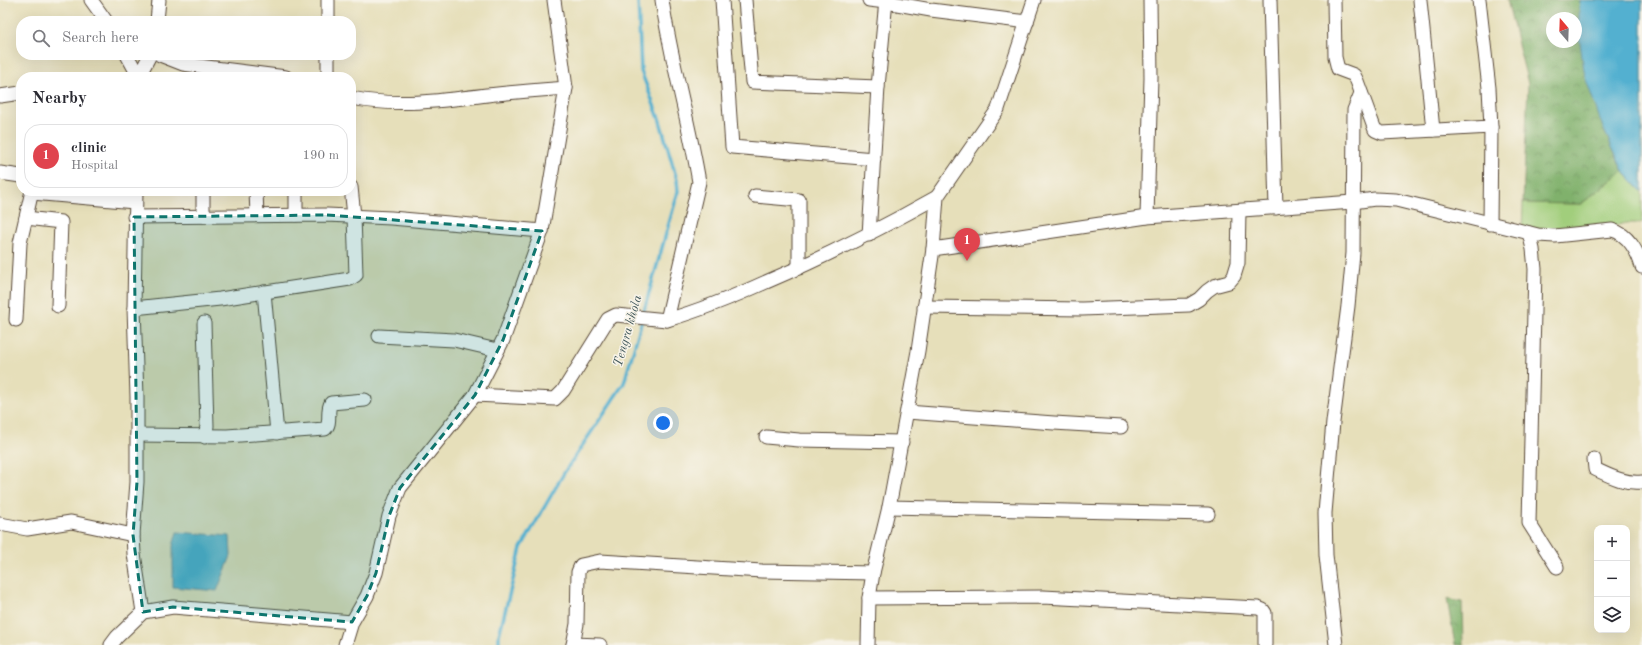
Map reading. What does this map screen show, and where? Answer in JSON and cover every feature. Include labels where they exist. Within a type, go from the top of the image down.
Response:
[{"type":"street","points":[[91,0],[102,16]]},
{"type":"street","points":[[157,16],[159,0]]},
{"type":"street","points":[[328,0],[328,16]]},
{"type":"street","points":[[345,645],[352,622],[367,596],[376,573],[389,516],[400,488],[474,395],[503,340],[542,231],[566,88],[554,0]]},
{"type":"street","points":[[662,0],[671,56],[695,158],[699,182],[662,320]]},
{"type":"street","points":[[722,0],[732,147],[874,159]]},
{"type":"street","points":[[745,0],[752,82],[878,87]]},
{"type":"street","points":[[869,0],[886,1],[931,10],[1027,22]]},
{"type":"street","points":[[474,395],[555,399],[563,391],[608,319],[616,315],[662,320],[693,312],[799,268],[869,235],[937,198],[998,109],[1034,0]]},
{"type":"street","points":[[1146,217],[1151,78],[1150,0]]},
{"type":"street","points":[[1270,0],[1276,208]]},
{"type":"street","points":[[1334,0],[1335,57],[1338,68],[1354,75],[1375,130],[1382,133],[1491,127]]},
{"type":"street","points":[[1420,0],[1433,130]]},
{"type":"street","points":[[1479,0],[1489,88],[1491,127],[1490,224]]},
{"type":"street","points":[[869,235],[878,87],[886,1]]},
{"type":"street","points":[[130,60],[136,72]]},
{"type":"street","points":[[141,72],[147,60]]},
{"type":"street","points":[[172,60],[182,64],[246,72]]},
{"type":"street","points":[[328,60],[328,72]]},
{"type":"street","points":[[356,99],[389,104],[436,102],[489,95],[566,88]]},
{"type":"street","points":[[1336,645],[1326,555],[1324,513],[1353,252],[1354,110],[1361,93]]},
{"type":"street","points":[[0,96],[16,94]]},
{"type":"street","points":[[0,173],[16,175]]},
{"type":"street","points":[[16,320],[20,243],[31,196]]},
{"type":"street","points":[[115,196],[136,197],[134,217],[134,308],[137,482],[133,535],[134,554],[143,612]]},
{"type":"street","points":[[203,196],[203,216]]},
{"type":"street","points":[[256,196],[257,215]]},
{"type":"street","points":[[296,196],[296,214]]},
{"type":"street","points":[[134,308],[264,292],[350,279],[356,275],[352,196]]},
{"type":"street","points":[[755,196],[799,200],[799,268]]},
{"type":"street","points":[[868,645],[869,598],[873,573],[890,508],[902,442],[933,249],[937,198]]},
{"type":"street","points":[[933,249],[1146,217],[1353,202],[1375,199],[1396,200],[1529,233],[1555,236],[1612,230],[1618,231],[1628,238],[1642,267]]},
{"type":"street","points":[[924,307],[1082,308],[1189,305],[1200,299],[1211,288],[1229,282],[1234,276],[1238,263],[1238,211]]},
{"type":"street","points":[[134,217],[296,214],[391,218],[542,231]]},
{"type":"street","points":[[26,218],[61,222],[58,306]]},
{"type":"street","points":[[1529,233],[1535,269],[1530,523],[1557,567]]},
{"type":"street","points":[[264,292],[277,433]]},
{"type":"street","points":[[204,323],[207,426],[205,436]]},
{"type":"street","points":[[378,336],[454,340],[497,350]]},
{"type":"street","points":[[137,435],[205,436],[325,429],[328,424],[329,406],[331,403],[365,400]]},
{"type":"street","points":[[907,412],[1121,427]]},
{"type":"street","points":[[766,437],[799,440],[902,442]]},
{"type":"street","points":[[1594,459],[1595,469],[1617,479],[1635,483],[1642,482]]},
{"type":"street","points":[[890,508],[1208,514]]},
{"type":"street","points":[[0,524],[27,529],[71,522],[133,535]]},
{"type":"street","points":[[600,645],[573,644],[577,624],[578,572],[581,565],[600,561],[762,571],[873,573]]},
{"type":"street","points":[[869,598],[1043,598],[1258,608],[1263,610],[1265,613],[1265,645]]},
{"type":"street","points":[[111,645],[117,637],[143,612],[173,607],[352,622]]},
{"type":"highlighted area","points":[[327,215],[542,231],[503,340],[475,395],[400,488],[389,516],[376,573],[367,596],[352,622],[173,607],[143,612],[133,535],[137,482],[134,217]]},
{"type":"green space","points":[[1507,0],[1580,0],[1579,12],[1546,12],[1546,48],[1582,48],[1582,46],[1603,128],[1623,171],[1581,204],[1523,203],[1528,84]]},
{"type":"green space","points":[[1623,171],[1642,192],[1642,223],[1626,223],[1610,227],[1522,233],[1523,203],[1581,204]]},
{"type":"green space","points":[[1447,599],[1462,602],[1463,645],[1455,645]]},
{"type":"water","points":[[1580,0],[1642,0],[1642,192],[1623,171],[1603,128],[1585,77],[1581,48],[1582,48],[1582,12],[1579,12]]},
{"type":"water","points":[[177,532],[230,536],[231,556],[217,591],[173,587],[173,546]]},
{"type":"waterway","name":"Tengra khola","points":[[638,0],[641,71],[660,121],[677,180],[678,192],[643,314]]},
{"type":"waterway","name":"Tengra khola","points":[[499,645],[499,635],[521,548],[564,473],[624,383],[642,320]]},
{"type":"place","name":"clinic","points":[[967,261]]}]
